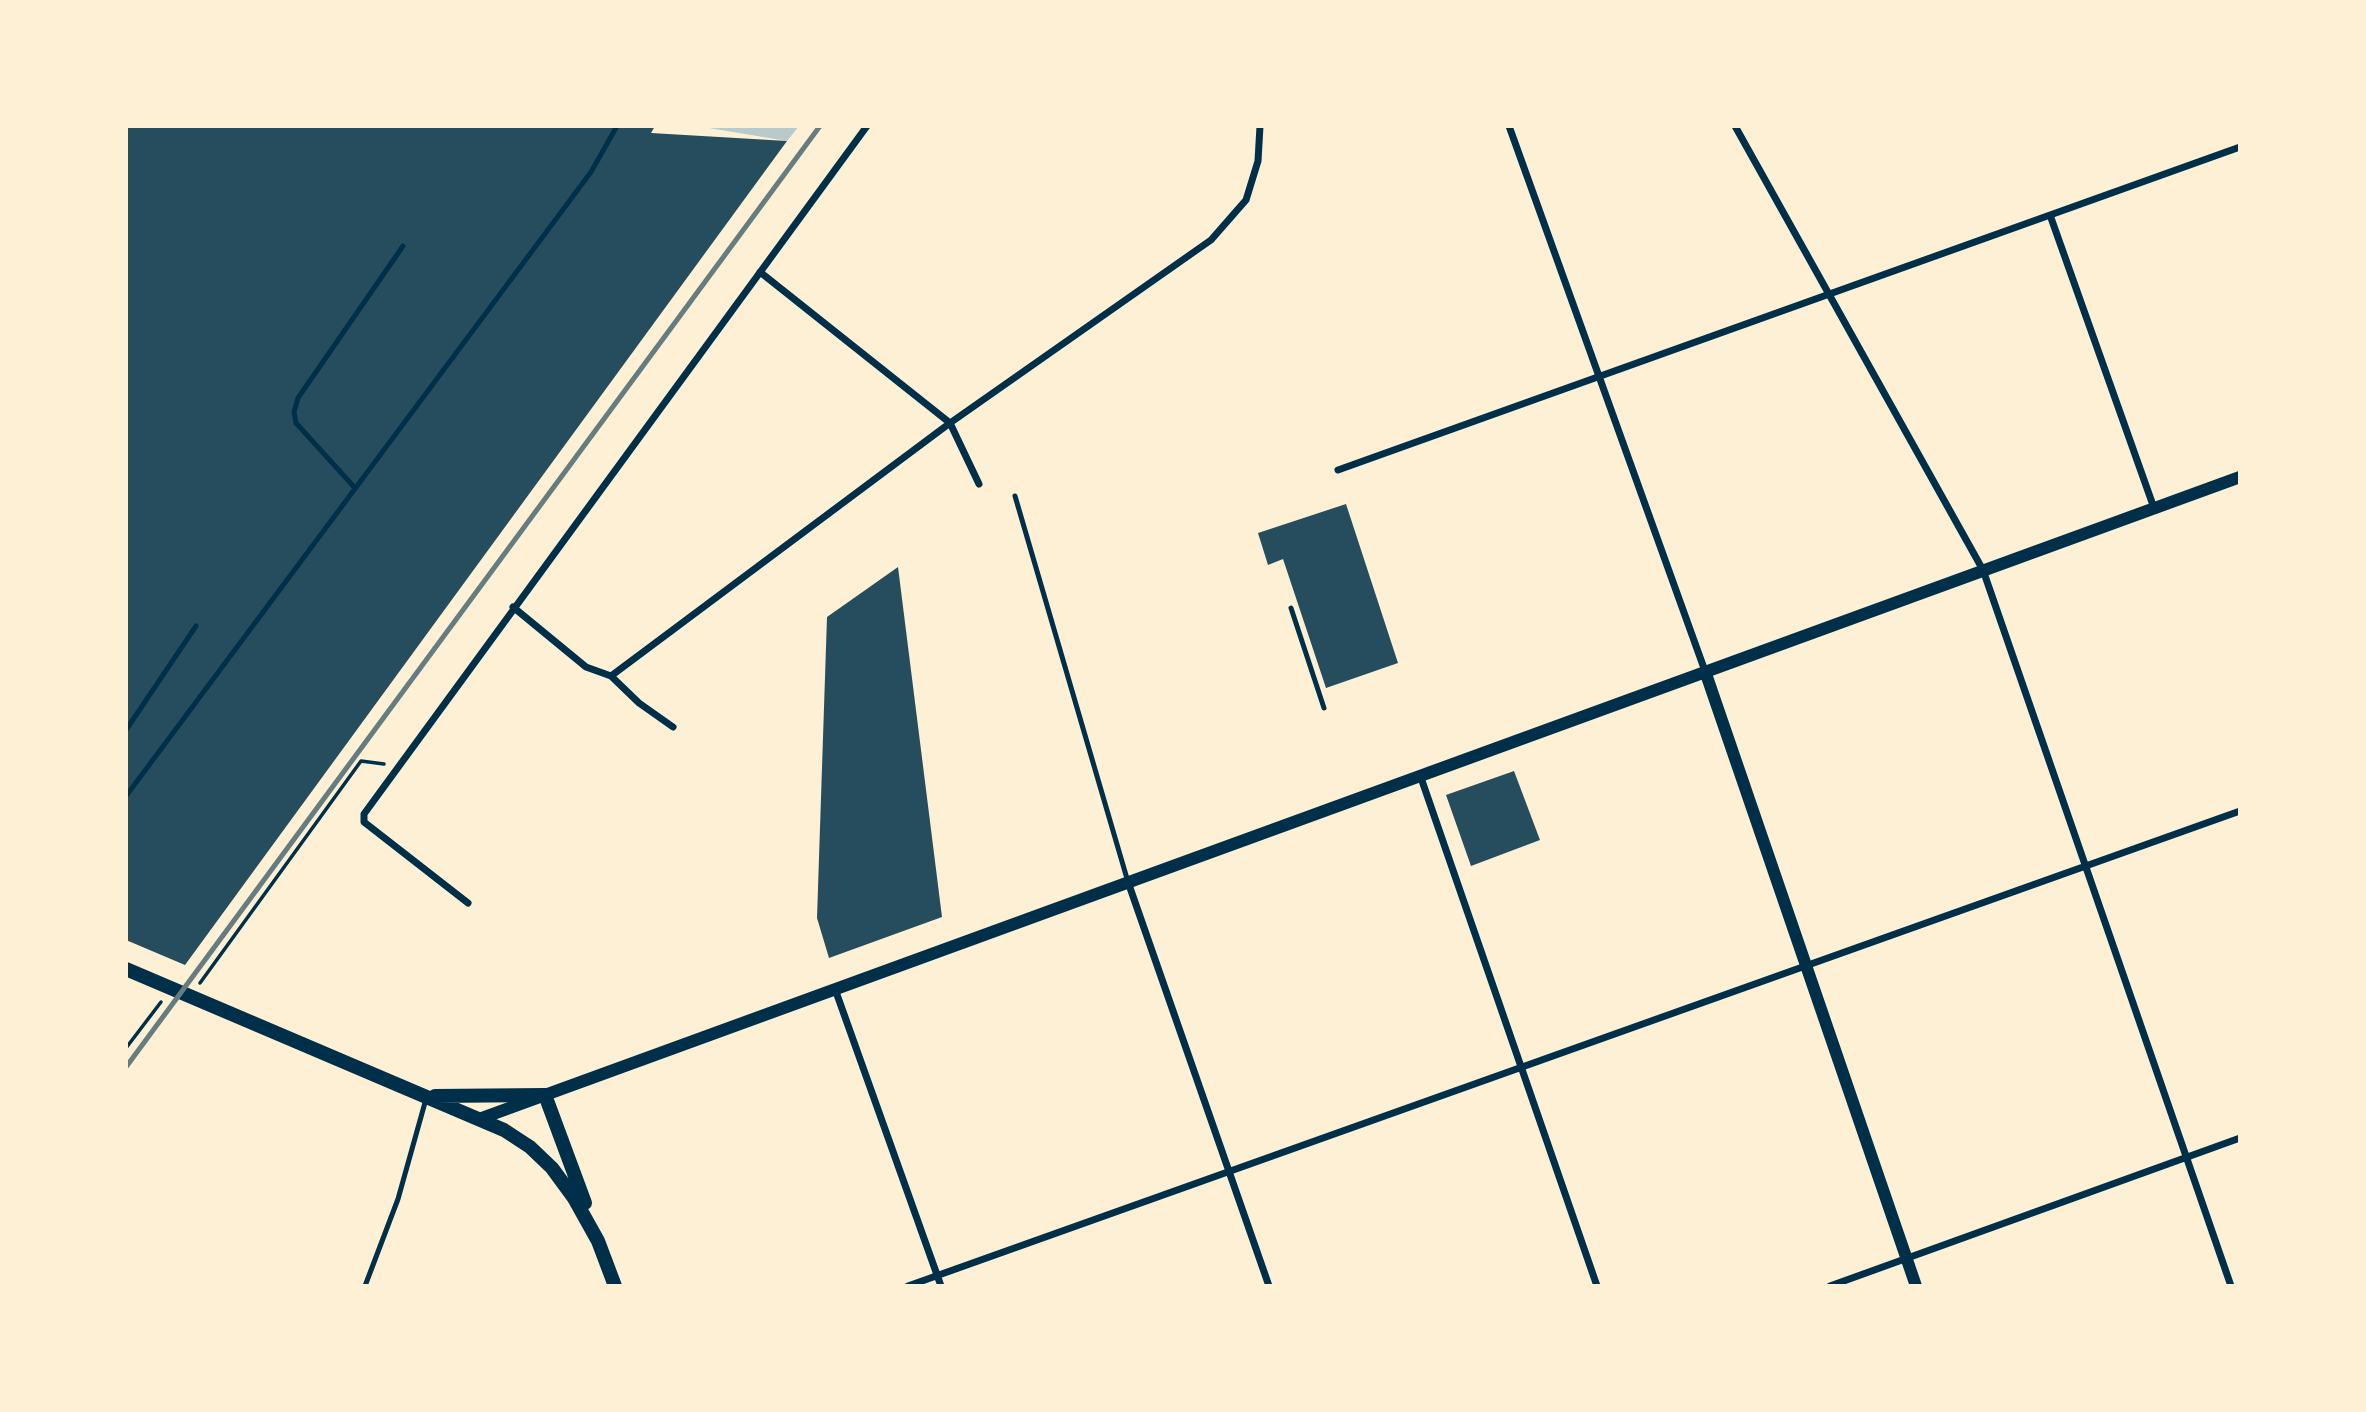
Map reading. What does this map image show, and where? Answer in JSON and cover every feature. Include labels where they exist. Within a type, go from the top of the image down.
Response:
[{"type":"main road","points":[[126,968],[482,1118],[530,1147],[552,1168],[598,1241]]},
{"type":"main road","points":[[427,1096],[544,1095],[615,1286]]},
{"type":"street","points":[[468,903],[365,822],[364,814],[867,126]]},
{"type":"street","points":[[611,676],[950,423],[1211,240],[1246,200],[1258,161],[1260,126]]},
{"type":"street","points":[[1509,126],[1705,671],[1916,1286]]},
{"type":"street","points":[[1735,126],[1983,570],[2231,1286]]},
{"type":"street","points":[[1338,470],[2240,147]]},
{"type":"street","points":[[2050,215],[2154,508]]},
{"type":"street","points":[[760,272],[950,423],[979,484]]},
{"type":"street","points":[[482,1118],[2240,477]]},
{"type":"street","points":[[513,607],[586,667],[611,676],[639,703],[673,727]]},
{"type":"street","points":[[1420,775],[1597,1286]]},
{"type":"street","points":[[908,1286],[2240,811]]},
{"type":"street","points":[[1128,882],[1269,1286]]},
{"type":"street","points":[[835,989],[941,1286]]},
{"type":"street","points":[[1830,1286],[2240,1139]]},
{"type":"lane","points":[[126,796],[591,172],[617,126]]},
{"type":"lane","points":[[355,488],[296,423],[294,412],[298,398],[403,246]]},
{"type":"lane","points":[[1014,496],[1128,882]]},
{"type":"lane","points":[[1290,608],[1324,708]]},
{"type":"lane","points":[[126,730],[196,626]]},
{"type":"lane","points":[[365,1286],[398,1199],[427,1096]]},
{"type":"path","points":[[190,996],[362,761],[398,766]]},
{"type":"path","points":[[126,1048],[163,998],[175,989]]},
{"type":"shaded area","points":[[697,126],[799,126],[787,141]]},
{"type":"building","points":[[126,126],[655,126],[651,133],[787,141],[185,965],[126,940]]},
{"type":"building","points":[[1346,504],[1398,663],[1326,688],[1283,559],[1268,565],[1258,533]]},
{"type":"building","points":[[898,567],[942,917],[829,958],[817,918],[827,617]]},
{"type":"building","points":[[1514,771],[1540,840],[1471,866],[1446,795]]},
{"type":"railway","points":[[126,1067],[820,126]]}]
